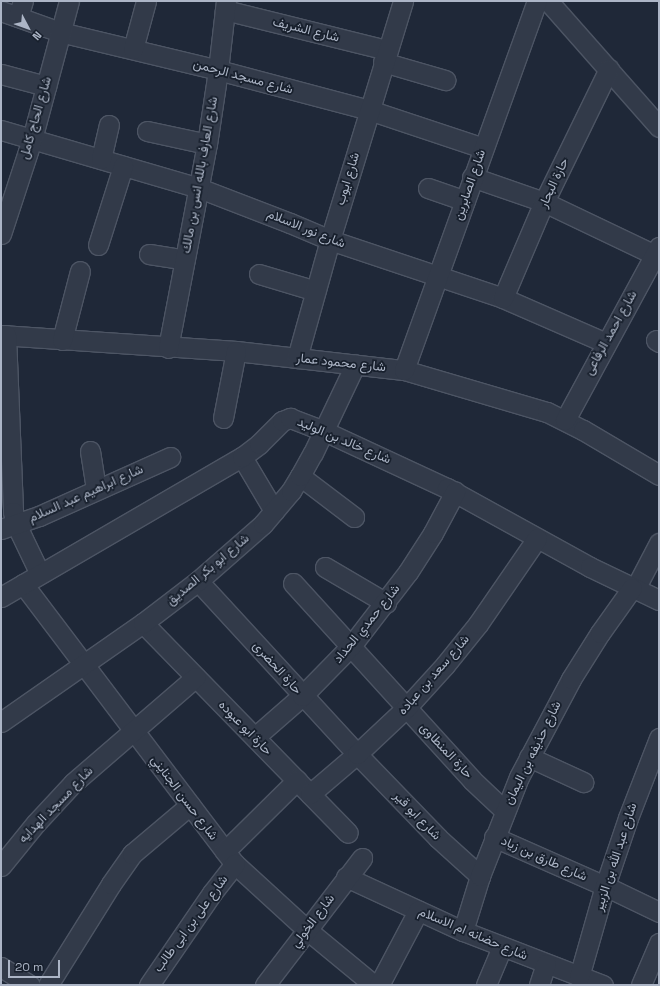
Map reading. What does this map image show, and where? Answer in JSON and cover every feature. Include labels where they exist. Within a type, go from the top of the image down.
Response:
[{"type":"street","name":"شارع الحاج كامل","points":[[1,234],[5,206],[32,139],[69,1]]},
{"type":"street","points":[[133,49],[146,1]]},
{"type":"street","name":"شارع ايوب","points":[[297,358],[330,240],[403,1]]},
{"type":"street","name":"شارع الصابرين","points":[[404,370],[465,201],[472,177],[537,1]]},
{"type":"street","points":[[548,1],[659,127]]},
{"type":"street","name":"شارع الشريف","points":[[225,5],[385,56],[445,80]]},
{"type":"street","name":"شارع العارف بالله انس بن مالك","points":[[168,348],[207,144],[218,70],[225,5]]},
{"type":"street","name":"شارع مسجد الرحمن","points":[[14,10],[60,32],[218,70],[369,110],[483,148]]},
{"type":"street","name":"حارة البحار","points":[[503,298],[544,202],[609,69]]},
{"type":"street","points":[[1,74],[46,86]]},
{"type":"street","points":[[101,160],[109,125]]},
{"type":"street","name":"شارع نور الاسلام","points":[[1,130],[199,188],[330,240],[503,298],[606,342]]},
{"type":"street","points":[[147,131],[207,144]]},
{"type":"street","points":[[98,245],[123,166]]},
{"type":"street","points":[[472,177],[544,202],[657,251]]},
{"type":"street","points":[[428,188],[465,201]]},
{"type":"street","name":"شارع احمد الرفاعى","points":[[565,420],[606,342],[652,275],[657,251]]},
{"type":"street","points":[[150,254],[185,260]]},
{"type":"street","points":[[62,340],[80,271]]},
{"type":"street","points":[[260,274],[316,290]]},
{"type":"street","points":[[4,335],[12,498],[8,526],[40,574]]},
{"type":"street","name":"شارع محمود عمار","points":[[4,335],[168,348],[236,351],[404,370],[530,406],[565,420],[659,475]]},
{"type":"street","points":[[223,418],[236,351]]},
{"type":"street","name":"شارع ابو بكر الصديق","points":[[1,722],[143,623],[198,581],[263,524],[291,491],[300,476],[324,431],[355,365]]},
{"type":"street","name":"شارع خالد بن الوليد","points":[[1,598],[242,457],[259,444],[282,421],[290,418],[324,431],[455,492],[537,538],[659,600]]},
{"type":"street","points":[[90,451],[96,490]]},
{"type":"street","name":"شارع ابراهيم عبد السلام","points":[[8,526],[39,516],[170,457]]},
{"type":"street","points":[[242,457],[274,511]]},
{"type":"street","points":[[300,476],[354,518]]},
{"type":"street","name":"شارع حمدي الحداد","points":[[255,737],[302,696],[351,646],[386,603],[433,533],[455,492]]},
{"type":"street","name":"شارع سعد بن عباده","points":[[310,794],[357,754],[406,708],[478,624],[537,538]]},
{"type":"street","name":"شارع حذيفه بن اليمان","points":[[463,931],[494,837],[529,757],[571,679],[600,633],[633,588],[659,543]]},
{"type":"street","points":[[325,567],[386,603]]},
{"type":"street","name":"حارة الحضرى","points":[[198,581],[302,696],[357,754]]},
{"type":"street","name":"حارة المنطاوى","points":[[293,583],[472,780],[505,811]]},
{"type":"street","name":"شارع حسن الجنايني","points":[[23,584],[230,858],[306,929],[374,985]]},
{"type":"street","name":"حارة ابو عبوده","points":[[143,623],[348,833]]},
{"type":"street","name":"شارع مسجد الهدايه","points":[[1,866],[36,823],[73,783],[196,677]]},
{"type":"street","name":"شارع عبد الله بن الزبير","points":[[588,982],[605,886],[628,818],[659,738]]},
{"type":"street","name":"شارع ابو قير","points":[[357,754],[455,855],[480,876]]},
{"type":"street","points":[[529,757],[584,782]]},
{"type":"street","name":"شارع على بن ابى طالب","points":[[149,985],[212,893],[230,858],[297,780]]},
{"type":"street","points":[[48,985],[111,884],[132,854],[190,805]]},
{"type":"street","name":"شارع طارق بن زياد","points":[[494,837],[605,886],[659,912]]},
{"type":"street","name":"شارع الخولي","points":[[265,985],[306,929],[362,858]]},
{"type":"street","name":"شارع حضانه ام الاسلام","points":[[346,877],[463,931],[588,982]]},
{"type":"street","points":[[379,985],[418,911]]},
{"type":"street","points":[[641,985],[659,943]]},
{"type":"street","points":[[486,985],[502,947]]},
{"type":"street","points":[[539,985],[546,964]]},
{"type":"street","points":[[7,976],[30,985]]}]
